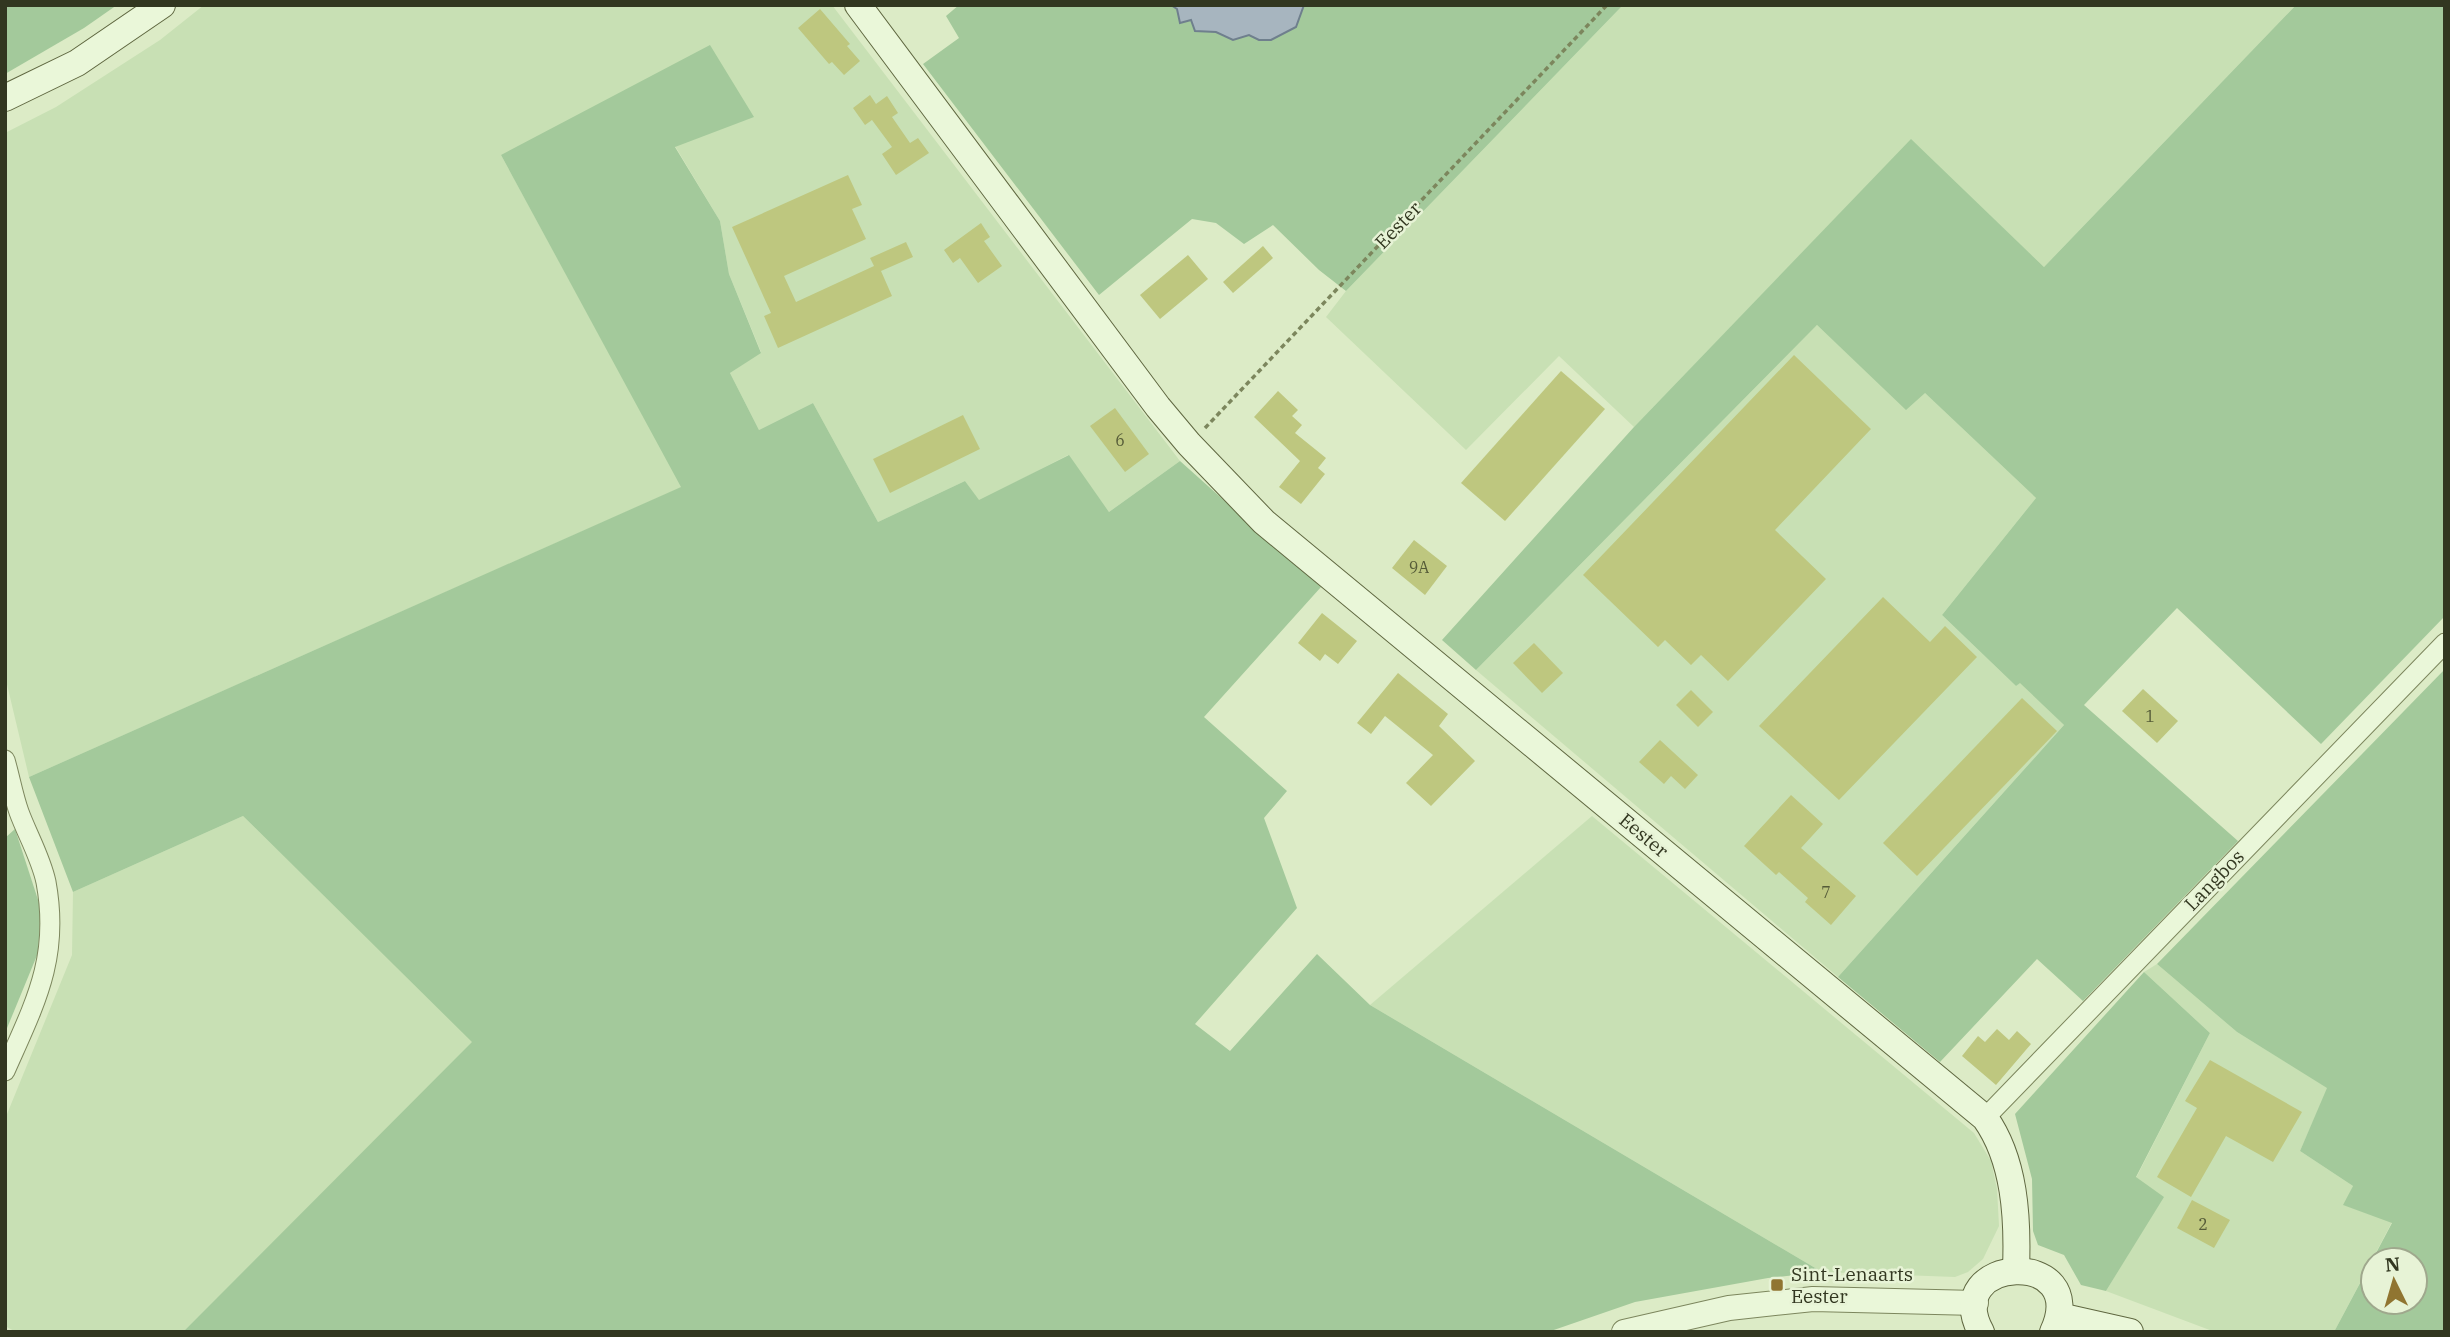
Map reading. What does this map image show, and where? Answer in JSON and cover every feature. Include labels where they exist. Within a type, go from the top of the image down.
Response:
[{"type":"main road","points":[[5,98],[77,63],[162,5]]},
{"type":"main road","name":"Eester","points":[[858,5],[1189,444],[1264,522],[1985,1118],[1999,1139],[2011,1175],[2016,1269]]},
{"type":"main road","points":[[1981,1332],[1976,1319],[1976,1303],[1982,1288],[1993,1276],[2016,1269],[2037,1274],[2048,1283],[2058,1301],[2056,1324],[2130,1332]]},
{"type":"street","name":"Langbos","points":[[1985,1118],[2445,643]]},
{"type":"street","points":[[5,760],[19,810],[45,880],[51,939],[48,964],[35,1003],[5,1071]]},
{"type":"street","points":[[1624,1332],[1730,1308],[1813,1299],[1976,1303]]},
{"type":"path","name":"Eester","points":[[1189,444],[1607,5]]},
{"type":"green space","points":[[5,5],[117,5],[84,28],[5,74]]},
{"type":"green space","points":[[204,5],[832,5],[1180,461],[1109,512],[1068,455],[979,501],[965,481],[878,522],[813,403],[759,430],[730,373],[761,352],[729,274],[720,221],[675,146],[501,155],[682,487],[29,777],[5,676],[5,133],[56,107],[160,40]]},
{"type":"green space","points":[[959,5],[1623,5],[1346,291],[1319,270],[1273,225],[1244,244],[1216,223],[1192,219],[1099,295],[923,64],[959,38],[946,16]]},
{"type":"green space","points":[[1623,5],[2296,5],[2044,267],[1911,140],[1634,427],[1559,356],[1466,450],[1326,317],[1346,291]]},
{"type":"green space","points":[[2296,5],[2445,5],[2445,616],[2321,744],[2177,608],[2084,705],[2238,841],[2083,1001],[2037,959],[1940,1062],[1838,977],[2064,725],[2020,683],[2016,686],[1942,615],[2036,498],[1925,393],[1906,410],[1817,325],[1476,670],[1442,640],[1634,427],[1911,139],[2044,267]]},
{"type":"green space","points":[[710,45],[754,117],[675,147],[720,221],[729,274],[761,353],[730,373],[759,430],[813,403],[878,522],[965,481],[979,500],[1069,455],[1109,512],[1180,461],[1321,587],[1204,717],[1287,791],[1264,818],[1297,908],[1195,1024],[1230,1051],[1317,954],[1370,1005],[1822,1272],[1768,1278],[1635,1302],[1548,1332],[183,1332],[472,1042],[243,816],[73,892],[29,777],[681,487],[501,155]]},
{"type":"green space","points":[[1817,325],[1906,409],[1924,392],[2036,498],[1942,615],[2016,686],[2020,682],[2064,725],[1838,977],[1476,670]]},
{"type":"green space","points":[[2445,669],[2445,1332],[2334,1332],[2359,1285],[2359,1316],[2429,1316],[2429,1246],[2380,1246],[2392,1223],[2343,1205],[2353,1186],[2300,1151],[2327,1088],[2237,1032],[2157,964]]},
{"type":"green space","points":[[243,816],[473,1042],[183,1332],[16,1332],[5,1326],[5,1119],[72,955],[73,892]]},
{"type":"green space","points":[[1592,816],[1974,1133],[1991,1161],[1997,1189],[1999,1226],[1983,1259],[1968,1272],[1955,1277],[1822,1272],[1370,1005]]},
{"type":"green space","points":[[15,829],[41,909],[38,953],[5,1033],[5,838]]},
{"type":"green space","points":[[2157,964],[2237,1032],[2328,1088],[2300,1151],[2353,1186],[2344,1205],[2392,1222],[2379,1246],[2359,1246],[2359,1285],[2334,1332],[2215,1332],[2106,1291],[2163,1197],[2136,1178],[2210,1033],[2144,972]]},
{"type":"green space","points":[[2144,972],[2210,1033],[2136,1177],[2164,1197],[2106,1291],[2081,1285],[2064,1255],[2038,1245],[2033,1231],[2032,1179],[2015,1114]]},
{"type":"shaded area","points":[[1171,5],[1304,5],[1296,27],[1271,40],[1259,40],[1249,35],[1233,40],[1216,32],[1195,31],[1191,20],[1180,23],[1177,9]]},
{"type":"building","points":[[820,9],[850,44],[847,46],[860,61],[844,75],[832,62],[829,64],[798,28]]},
{"type":"building","points":[[870,95],[876,104],[887,96],[898,113],[892,117],[910,143],[918,138],[929,153],[896,175],[882,154],[892,147],[872,120],[865,125],[853,108]]},
{"type":"building","points":[[848,175],[862,205],[852,209],[866,239],[784,276],[796,302],[874,266],[870,258],[906,242],[913,257],[881,271],[892,296],[778,348],[764,316],[771,313],[732,227]]},
{"type":"building","points":[[981,223],[990,237],[984,241],[1002,266],[978,283],[960,258],[953,263],[944,250]]},
{"type":"building","points":[[1263,246],[1273,258],[1233,293],[1223,282]]},
{"type":"building","points":[[1188,255],[1208,279],[1160,319],[1140,295]]},
{"type":"building","points":[[1794,355],[1871,429],[1775,530],[1826,579],[1728,681],[1701,655],[1691,665],[1665,640],[1658,647],[1583,575]]},
{"type":"building","points":[[1561,371],[1605,409],[1505,521],[1461,483]]},
{"type":"building","points":[[1278,391],[1298,410],[1292,416],[1302,425],[1295,433],[1326,458],[1318,468],[1325,474],[1301,504],[1279,487],[1300,461],[1254,417]]},
{"type":"building","points":[[1115,408],[1149,454],[1125,472],[1090,426]]},
{"type":"building","points":[[963,415],[980,449],[890,493],[873,459]]},
{"type":"building","points":[[1414,540],[1447,566],[1425,595],[1392,568]]},
{"type":"building","points":[[1883,597],[1930,642],[1945,626],[1977,657],[1839,800],[1759,726]]},
{"type":"building","points":[[1322,613],[1357,641],[1338,664],[1325,654],[1320,661],[1298,643]]},
{"type":"building","points":[[1534,643],[1563,673],[1542,693],[1513,663]]},
{"type":"building","points":[[1398,673],[1448,714],[1439,726],[1475,761],[1431,806],[1406,783],[1433,755],[1385,716],[1371,734],[1357,723]]},
{"type":"building","points":[[2143,689],[2178,721],[2157,743],[2122,711]]},
{"type":"building","points":[[1691,690],[1713,712],[1698,727],[1676,705]]},
{"type":"building","points":[[2022,698],[2057,731],[1917,876],[1883,843]]},
{"type":"building","points":[[1660,740],[1698,775],[1685,789],[1671,776],[1664,784],[1639,762]]},
{"type":"building","points":[[1791,795],[1823,824],[1801,848],[1856,896],[1831,925],[1805,902],[1808,898],[1779,872],[1776,875],[1744,846]]},
{"type":"building","points":[[1997,1029],[2009,1040],[2017,1031],[2031,1044],[1996,1085],[1962,1056],[1978,1036],[1985,1042]]},
{"type":"building","points":[[2210,1060],[2302,1112],[2273,1162],[2226,1136],[2191,1197],[2157,1177],[2197,1108],[2185,1101]]},
{"type":"building","points":[[2192,1200],[2230,1220],[2214,1248],[2177,1228]]},
{"type":"place","name":"Sint-Lenaarts Eester","points":[[1777,1285]]}]
